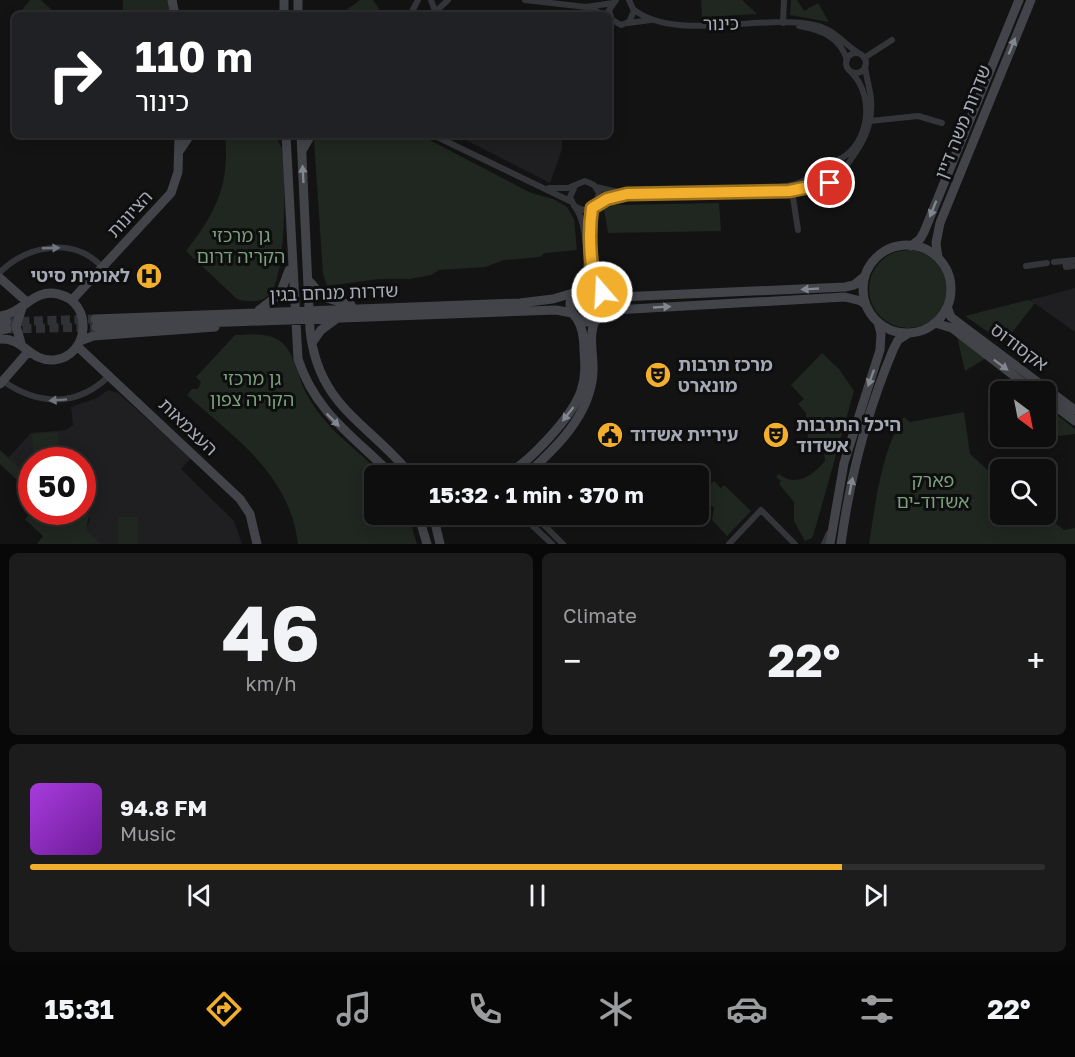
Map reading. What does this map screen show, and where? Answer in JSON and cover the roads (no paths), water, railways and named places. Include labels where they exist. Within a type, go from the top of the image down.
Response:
[{"type":"main road","name":"שדרות משה דיין","points":[[911,246],[924,232],[1019,0]]},
{"type":"main road","name":"שדרות משה דיין","points":[[938,258],[937,239],[940,223],[1031,0]]},
{"type":"main road","name":"הציונות","points":[[74,303],[171,193],[178,172],[179,138]]},
{"type":"main road","points":[[179,152],[188,138]]},
{"type":"main road","points":[[280,138],[286,148]]},
{"type":"main road","points":[[286,138],[298,359],[320,405],[381,465]]},
{"type":"main road","points":[[302,138],[312,343],[324,379],[339,405],[401,465]]},
{"type":"main road","points":[[302,151],[309,138]]},
{"type":"main road","points":[[841,544],[855,465],[867,420],[893,350],[898,340],[935,323],[947,307],[950,281],[938,258],[925,249],[911,246],[886,251],[873,261],[865,276],[863,286],[866,305]]},
{"type":"main road","points":[[257,312],[280,294],[291,259]]},
{"type":"main road","points":[[518,465],[565,418],[578,400],[585,370],[584,337],[569,303],[573,293],[582,287],[619,297],[845,288],[865,276]]},
{"type":"main road","points":[[0,278],[25,305]]},
{"type":"main road","points":[[308,278],[313,288],[323,297],[365,308]]},
{"type":"main road","points":[[600,291],[606,304],[604,313]]},
{"type":"main road","points":[[3,324],[38,295],[51,293],[91,312],[188,309],[221,313]]},
{"type":"main road","name":"שדרות מנחם בגין","points":[[294,315],[257,312],[221,313],[95,323],[242,322],[365,308],[520,303],[573,293]]},
{"type":"main road","points":[[536,465],[572,427],[586,404],[593,375],[592,329],[595,321],[604,313],[614,310],[845,297],[861,301],[878,322],[887,328],[909,333]]},
{"type":"main road","points":[[74,303],[84,323],[79,344]]},
{"type":"main road","points":[[25,305],[16,326],[25,348]]},
{"type":"main road","name":"אקסודוס","points":[[947,307],[951,316],[964,327],[1075,410]]},
{"type":"main road","name":"שדרות מנחם בגין","points":[[310,314],[338,318],[556,310],[574,316]]},
{"type":"main road","points":[[574,316],[586,322],[595,321]]},
{"type":"main road","points":[[312,343],[324,327],[338,318]]},
{"type":"main road","points":[[0,339],[16,340],[42,359],[53,360],[64,357],[93,336],[201,329],[242,322]]},
{"type":"main road","points":[[830,544],[844,463],[880,350],[881,334],[878,322]]},
{"type":"main road","name":"אקסודוס","points":[[935,323],[952,328],[1021,381]]},
{"type":"main road","name":"העצמאות","points":[[79,344],[109,376],[240,499],[250,514],[257,544]]},
{"type":"main road","points":[[1,382],[25,348]]},
{"type":"main road","name":"אקסודוס","points":[[1056,407],[1075,422]]},
{"type":"main road","points":[[421,525],[427,544]]},
{"type":"main road","points":[[436,525],[440,544]]},
{"type":"street","points":[[434,12],[448,0]]},
{"type":"street","points":[[525,0],[586,7],[623,2]]},
{"type":"street","points":[[783,23],[784,0]]},
{"type":"street","points":[[609,12],[609,10],[623,2]]},
{"type":"street","points":[[623,2],[632,19],[627,23]]},
{"type":"street","name":"כינור","points":[[623,2],[657,20]]},
{"type":"street","points":[[586,7],[597,12]]},
{"type":"street","name":"כינור","points":[[612,20],[627,23],[657,20],[697,25],[805,23],[829,29],[863,60]]},
{"type":"street","name":"כינור","points":[[783,23],[828,35],[840,46],[847,60]]},
{"type":"street","points":[[851,72],[861,72],[863,60],[892,40]]},
{"type":"street","points":[[730,192],[800,183],[811,178],[829,163],[849,154],[863,128],[865,94],[861,82],[847,67],[847,60],[851,55],[863,60]]},
{"type":"street","points":[[440,138],[583,210],[594,207],[607,199],[627,194],[792,191],[834,181],[860,148],[870,121],[870,96],[863,60]]},
{"type":"street","points":[[870,121],[918,116],[942,123]]},
{"type":"street","points":[[829,163],[838,169],[834,181]]},
{"type":"street","points":[[820,169],[820,178],[834,181],[847,199]]},
{"type":"street","points":[[534,184],[556,189],[575,186],[585,181],[596,187],[627,194]]},
{"type":"street","points":[[575,186],[571,192],[573,204],[584,231],[585,270],[582,287]]},
{"type":"street","points":[[596,187],[599,197],[594,207],[590,226],[600,291]]},
{"type":"street","points":[[792,191],[798,230]]},
{"type":"street","points":[[0,272],[21,255],[54,248],[90,255],[103,268]]},
{"type":"street","points":[[1026,266],[1065,261],[1066,267],[1074,263]]},
{"type":"street","points":[[1,382],[26,395],[56,401],[85,393],[109,376]]},
{"type":"street","points":[[729,544],[761,510],[795,544]]},
{"type":"street","points":[[532,525],[552,544]]},
{"type":"street","points":[[544,525],[563,544]]},
{"type":"street","points":[[824,544],[833,525]]},
{"type":"tunnel","points":[[7,322],[95,319]]},
{"type":"tunnel","points":[[9,329],[96,327]]},
{"type":"place","name":"לאומית סיטי","points":[[149,276]]},
{"type":"place","name":"מרכז תרבות מונארט","points":[[658,375]]},
{"type":"place","name":"עיריית אשדוד","points":[[610,435]]},
{"type":"place","name":"היכל התרבות אשדוד","points":[[776,435]]},
{"type":"park label","name":"גן מרכזי הקריה דרום","points":[[241,246]]},
{"type":"park label","name":"גן מרכזי הקריה צפון","points":[[252,389]]},
{"type":"park label","name":"פארק אשדוד-ים","points":[[933,491]]}]
